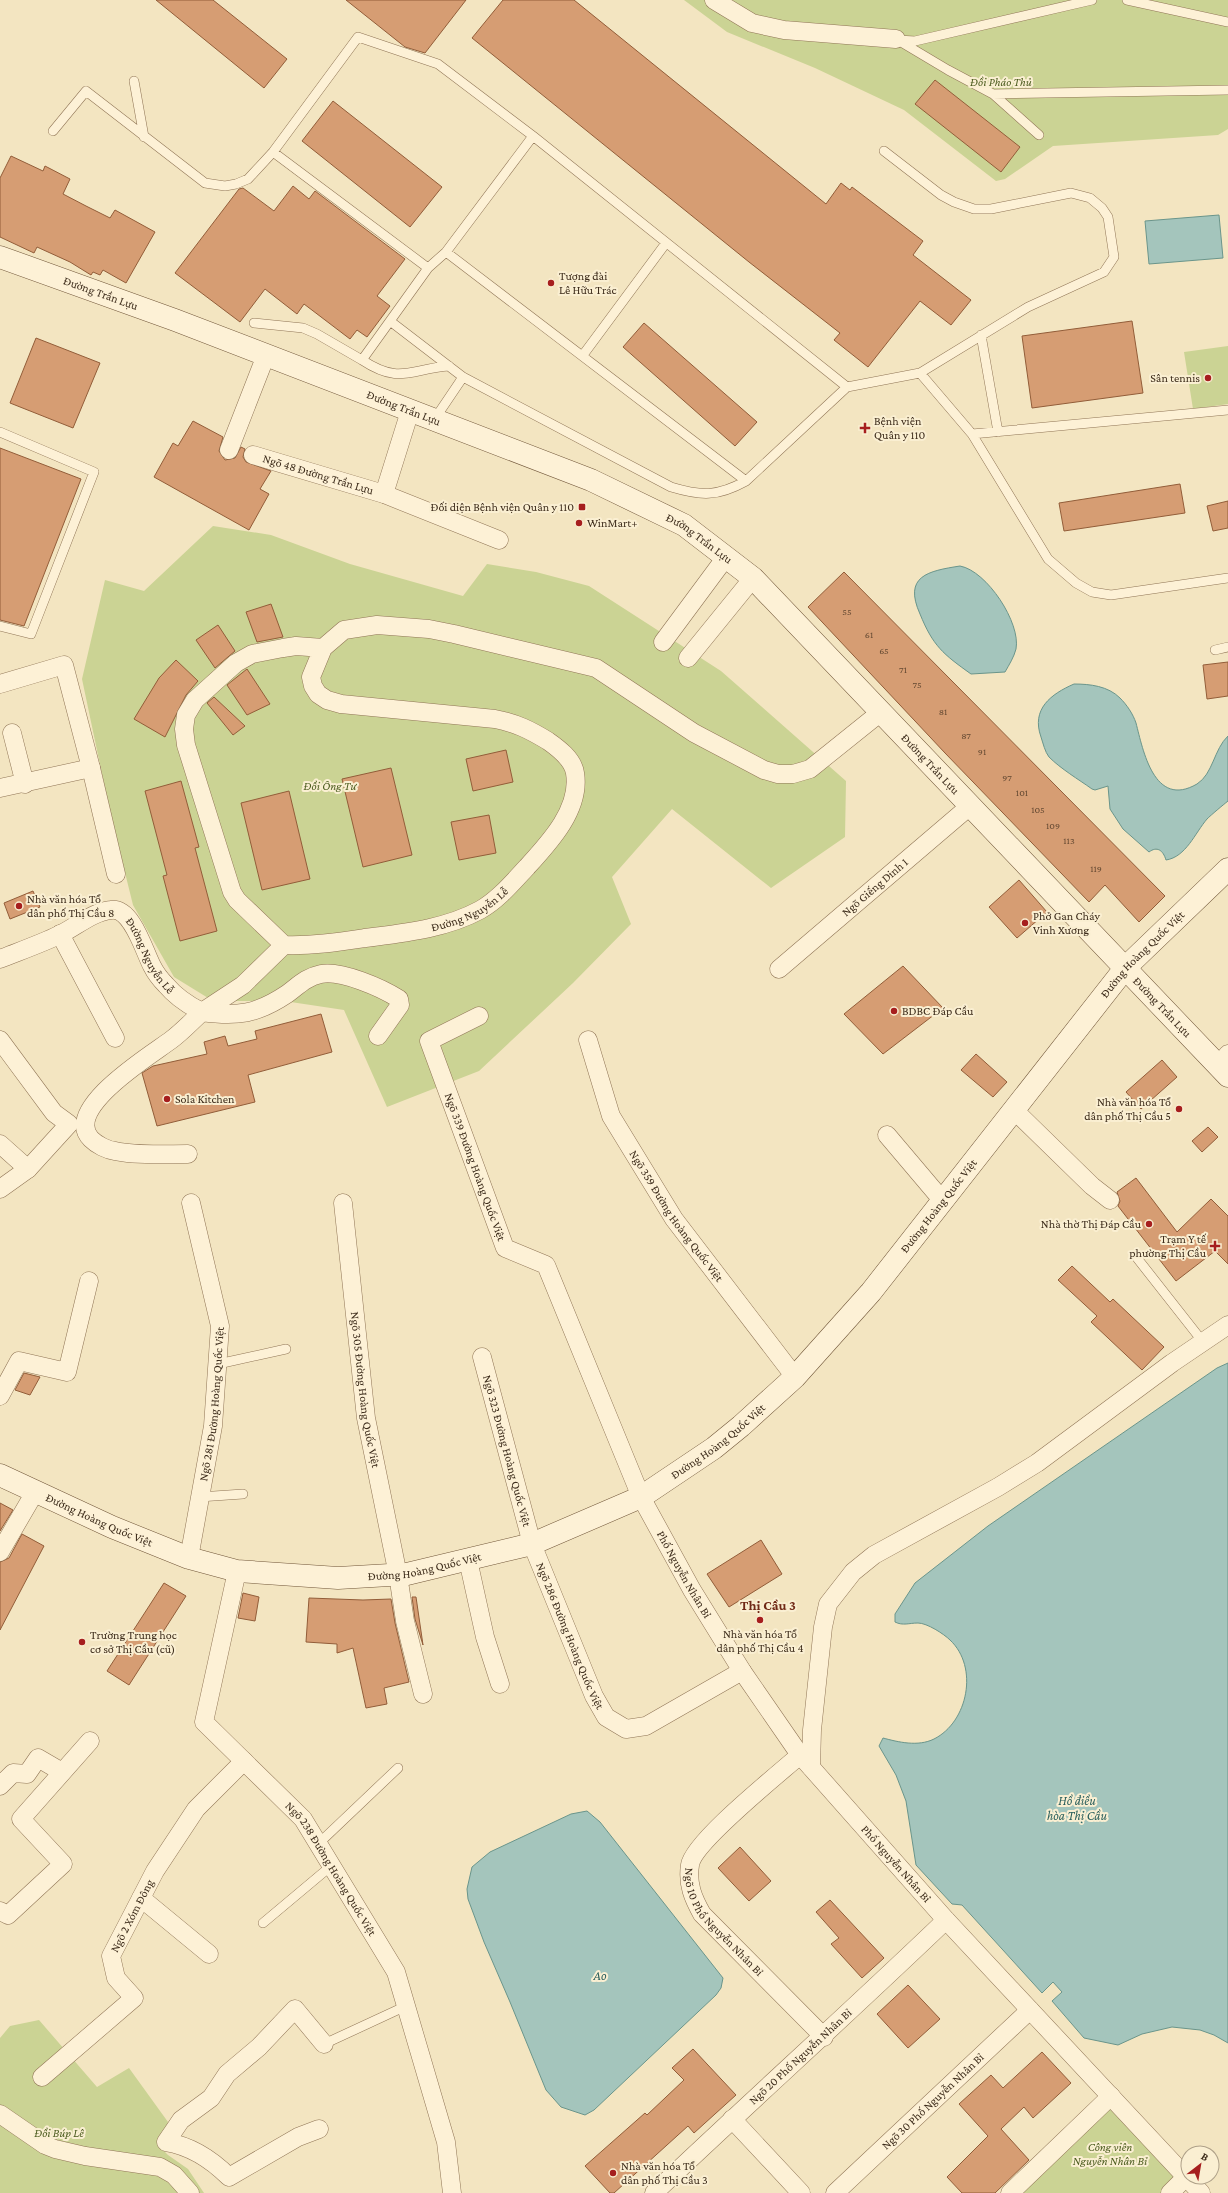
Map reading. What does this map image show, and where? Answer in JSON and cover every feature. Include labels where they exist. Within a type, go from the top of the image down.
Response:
[{"type":"main road","name":"Đường Trần Lựu","points":[[0,257],[266,355],[590,480],[684,525],[753,578],[1126,967],[1225,1065]]},
{"type":"main road","name":"Đường Hoàng Quốc Việt","points":[[0,1475],[112,1527],[189,1558],[237,1571],[338,1578],[398,1575],[532,1544],[641,1497],[714,1448],[741,1426],[795,1377],[871,1292],[1013,1109],[1126,967],[1228,870]]},
{"type":"street","points":[[714,0],[752,23],[784,30],[896,40]]},
{"type":"street","points":[[229,450],[266,355]]},
{"type":"street","name":"Ngõ 48 Đường Trần Lựu","points":[[384,494],[410,411]]},
{"type":"street","name":"Ngõ 48 Đường Trần Lựu","points":[[253,455],[384,494],[499,540]]},
{"type":"street","points":[[663,642],[726,557]]},
{"type":"street","points":[[688,658],[753,578]]},
{"type":"street","points":[[188,1154],[116,1152],[94,1141],[86,1133],[84,1122],[89,1112],[102,1095],[118,1078],[136,1063],[171,1040],[202,1012],[243,985],[284,945],[236,900],[232,892],[186,745],[184,729],[186,715],[195,700],[236,663],[252,654],[296,646],[324,648],[344,630],[377,625],[400,626],[454,634],[579,662],[596,668],[613,677],[694,733],[764,770],[778,774],[793,774],[810,769],[881,712]]},
{"type":"street","name":"Đường Nguyễn Lễ","points":[[284,945],[304,946],[417,931],[480,910],[499,896],[538,856],[563,822],[571,803],[574,788],[575,772],[568,758],[557,748],[530,730],[515,723],[495,719],[356,706],[327,700],[318,694],[313,686],[311,677],[324,648]]},
{"type":"street","points":[[0,684],[64,665],[91,768],[116,874]]},
{"type":"street","points":[[12,733],[25,784]]},
{"type":"street","points":[[0,788],[25,784],[91,768]]},
{"type":"street","name":"Ngõ Giếng Dinh 1","points":[[779,969],[970,806]]},
{"type":"street","name":"Đường Nguyễn Lễ","points":[[0,959],[60,934],[101,912],[113,909],[120,911],[130,921],[142,941],[152,966],[166,986],[187,1005],[202,1012]]},
{"type":"street","points":[[60,934],[115,1038]]},
{"type":"street","points":[[202,1012],[234,1015],[250,1013],[260,1010],[286,994],[306,979],[322,974],[340,975],[389,993],[399,999],[400,1005],[378,1036]]},
{"type":"street","name":"Ngõ 339 Đường Hoàng Quốc Việt","points":[[479,1016],[429,1041],[505,1248],[546,1266],[641,1497]]},
{"type":"street","name":"Ngõ 359 Đường Hoàng Quốc Việt","points":[[588,1040],[611,1116],[674,1219],[795,1377]]},
{"type":"street","points":[[0,1041],[54,1113],[69,1124],[28,1168],[0,1189]]},
{"type":"street","points":[[1013,1109],[1092,1186],[1110,1200]]},
{"type":"street","points":[[887,1135],[942,1200]]},
{"type":"street","points":[[0,1144],[28,1168]]},
{"type":"street","name":"Ngõ 281 Đường Hoàng Quốc Việt","points":[[189,1558],[199,1496],[213,1426],[220,1326],[190,1203]]},
{"type":"street","name":"Ngõ 305 Đường Hoàng Quốc Việt","points":[[344,1203],[366,1418],[398,1575],[405,1621],[423,1694]]},
{"type":"street","points":[[0,1396],[19,1361],[67,1372],[89,1281]]},
{"type":"street","points":[[806,1761],[812,1730],[823,1627],[828,1604],[854,1572],[874,1556],[998,1488],[1037,1463],[1228,1325]]},
{"type":"street","name":"Ngõ 323 Đường Hoàng Quốc Việt","points":[[482,1357],[532,1544]]},
{"type":"street","points":[[0,1552],[35,1492]]},
{"type":"street","name":"Phố Nguyễn Nhân Bỉ","points":[[641,1497],[692,1590],[742,1671],[806,1761],[946,1920],[1180,2171]]},
{"type":"street","name":"Ngõ 286 Đường Hoàng Quốc Việt","points":[[532,1544],[594,1696],[606,1717],[626,1729],[646,1726],[742,1671]]},
{"type":"street","points":[[468,1560],[485,1637],[500,1684]]},
{"type":"street","name":"Ngõ 238 Đường Hoàng Quốc Việt","points":[[237,1571],[204,1722],[303,1819],[396,1972],[446,2142],[452,2193]]},
{"type":"street","points":[[0,1911],[8,1916],[63,1864],[20,1819],[90,1741]]},
{"type":"street","points":[[0,1786],[13,1773],[27,1774],[38,1758],[62,1772]]},
{"type":"street","name":"Ngõ 2 Xóm Đông","points":[[42,2077],[134,1998],[116,1978],[111,1956],[155,1871],[196,1809],[244,1761]]},
{"type":"street","name":"Ngõ 10 Phố Nguyễn Nhân Bỉ","points":[[806,1761],[708,1838],[690,1863],[690,1894],[702,1914],[824,2036]]},
{"type":"street","points":[[140,1898],[208,1954]]},
{"type":"street","name":"Ngõ 20 Phố Nguyễn Nhân Bỉ","points":[[654,2193],[732,2119],[824,2036],[946,1920]]},
{"type":"street","points":[[318,2129],[298,2138],[229,2177],[216,2164],[194,2151],[181,2145],[166,2142],[181,2120],[211,2098],[227,2074],[259,2047],[295,2009],[324,2044]]},
{"type":"street","name":"Ngõ 30 Phố Nguyễn Nhân Bỉ","points":[[835,2193],[1030,2010]]},
{"type":"street","points":[[1010,2193],[1111,2096]]},
{"type":"street","points":[[0,2114],[45,2145],[55,2149],[85,2156],[160,2167],[174,2175],[190,2193]]},
{"type":"street","points":[[732,2119],[801,2193]]},
{"type":"street","points":[[1170,2193],[1180,2183]]},
{"type":"street","name":"Phố Nguyễn Nhân Bỉ","points":[[1194,2185],[1201,2193]]},
{"type":"lane","points":[[896,40],[916,41],[1092,0]]},
{"type":"lane","points":[[1127,0],[1228,22]]},
{"type":"lane","points":[[53,131],[86,91],[205,183],[216,186],[236,184],[248,179],[273,152],[358,38],[438,64],[534,136],[847,387]]},
{"type":"lane","points":[[896,40],[993,94],[1039,135]]},
{"type":"lane","points":[[134,81],[144,137]]},
{"type":"lane","points":[[993,94],[1228,90]]},
{"type":"lane","points":[[362,360],[428,268],[446,252],[534,136]]},
{"type":"lane","points":[[390,321],[463,377],[671,487],[690,493],[712,494],[729,490],[746,481],[847,387],[920,373],[1028,306],[1104,272],[1114,257],[1108,217],[1102,208],[1090,198],[1072,193],[991,209],[974,209],[954,202],[941,195],[884,151]]},
{"type":"lane","points":[[273,152],[428,268]]},
{"type":"lane","points":[[583,355],[666,243]]},
{"type":"lane","points":[[446,252],[583,355],[746,481]]},
{"type":"lane","points":[[254,323],[304,328],[317,334],[376,369],[397,375],[417,373],[449,366]]},
{"type":"lane","points":[[981,335],[998,432]]},
{"type":"lane","points":[[920,373],[972,434],[1048,559],[1076,583],[1092,592],[1111,595],[1228,578]]},
{"type":"lane","points":[[434,420],[463,377]]},
{"type":"lane","points":[[972,434],[1228,410]]},
{"type":"lane","points":[[0,432],[94,472],[31,634],[0,626]]},
{"type":"lane","points":[[1216,650],[1228,646]]},
{"type":"lane","points":[[1137,1258],[1203,1342]]},
{"type":"lane","points":[[218,1364],[286,1349]]},
{"type":"lane","points":[[199,1496],[243,1494]]},
{"type":"lane","points":[[318,1844],[398,1768]]},
{"type":"lane","points":[[263,1923],[331,1866]]},
{"type":"lane","points":[[324,2044],[406,2006]]},
{"type":"green space","name":"Đồi Pháo Thủ","points":[[684,0],[1228,0],[1228,129],[1218,135],[1053,146],[1005,179],[996,181],[904,110],[815,68],[727,32]]},
{"type":"green space","name":"Sân tennis","points":[[1228,346],[1228,404],[1193,409],[1184,352]]},
{"type":"green space","name":"Đồi Ông Tư","points":[[213,526],[271,535],[350,564],[463,596],[487,564],[536,572],[589,586],[721,671],[846,781],[845,837],[771,888],[672,809],[612,877],[631,924],[573,983],[479,1071],[387,1107],[344,1010],[284,1001],[213,1001],[174,977],[133,905],[110,812],[82,679],[105,580],[144,591]]},
{"type":"green space","name":"Đồi Búp Lê","points":[[39,2020],[97,2087],[129,2068],[168,2122],[161,2148],[168,2155],[188,2169],[204,2193],[0,2193],[0,2038],[10,2026]]},
{"type":"green space","name":"Công viên Nguyễn Nhân Bỉ","points":[[1111,2096],[1180,2171],[1180,2183],[1170,2193],[1010,2193]]},
{"type":"water","points":[[1219,215],[1223,258],[1149,264],[1145,221]]},
{"type":"water","points":[[960,566],[981,577],[1000,600],[1008,613],[1016,638],[1016,649],[1005,672],[971,674],[946,655],[934,642],[920,614],[915,591],[917,583],[929,573]]},
{"type":"water","points":[[1074,684],[1086,684],[1104,688],[1115,694],[1123,701],[1135,720],[1142,747],[1153,773],[1161,783],[1170,789],[1182,790],[1197,784],[1202,780],[1207,774],[1223,741],[1228,736],[1228,801],[1207,819],[1190,844],[1173,858],[1166,860],[1161,851],[1157,849],[1149,852],[1123,829],[1110,809],[1108,786],[1095,790],[1092,789],[1059,766],[1049,757],[1045,750],[1039,727],[1041,711],[1051,698]]},
{"type":"water","name":"Hồ điều hòa Thị Cầu","points":[[1228,1363],[1228,2043],[1214,2035],[1200,2030],[1172,2027],[1142,2034],[1118,2045],[1084,2038],[1052,2001],[1062,1992],[1053,1982],[1042,1993],[962,1905],[952,1904],[916,1865],[906,1801],[896,1775],[879,1746],[883,1738],[902,1742],[921,1743],[934,1739],[946,1731],[955,1720],[962,1707],[966,1693],[967,1679],[965,1664],[959,1651],[950,1640],[940,1632],[922,1623],[901,1624],[895,1622],[895,1614],[915,1583],[988,1526],[1217,1368]]},
{"type":"water","name":"Ao","points":[[587,1811],[600,1822],[723,1978],[721,1988],[716,1995],[594,2110],[585,2115],[561,2107],[546,2090],[484,1942],[468,1899],[467,1889],[472,1867],[490,1852],[571,1814]]},
{"type":"building","points":[[156,0],[213,0],[287,59],[264,88]]},
{"type":"building","points":[[346,0],[466,0],[425,53],[405,47]]},
{"type":"building","points":[[503,0],[574,0],[826,204],[841,183],[850,190],[852,187],[923,241],[913,255],[971,300],[951,325],[920,301],[868,367],[834,340],[840,333],[749,262],[472,38]]},
{"type":"building","points":[[935,80],[1020,147],[1001,172],[915,104]]},
{"type":"building","points":[[333,101],[442,187],[410,227],[302,141]]},
{"type":"building","points":[[11,156],[43,171],[45,166],[70,179],[63,194],[110,218],[115,210],[155,232],[126,283],[103,270],[100,275],[93,272],[91,275],[70,262],[37,247],[34,253],[0,237],[0,178]]},
{"type":"building","points":[[293,186],[309,199],[315,191],[405,259],[377,296],[390,306],[367,337],[357,330],[350,339],[304,304],[297,314],[265,289],[240,322],[175,273],[239,189],[243,188],[274,211]]},
{"type":"building","points":[[1132,321],[1143,393],[1032,408],[1022,336]]},
{"type":"building","points":[[644,323],[757,422],[735,446],[623,347]]},
{"type":"building","points":[[36,338],[100,363],[73,428],[10,403]]},
{"type":"building","points":[[193,421],[223,437],[219,451],[225,460],[235,458],[241,447],[245,449],[243,457],[246,462],[271,471],[260,489],[269,494],[249,530],[154,477],[173,443],[178,446]]},
{"type":"building","points":[[0,448],[81,479],[24,626],[0,620]]},
{"type":"building","points":[[1180,484],[1185,513],[1064,531],[1059,503]]},
{"type":"building","points":[[1228,501],[1228,528],[1213,531],[1207,506]]},
{"type":"building","points":[[844,572],[1165,896],[1139,922],[1105,885],[1089,902],[945,753],[808,607]]},
{"type":"building","points":[[271,604],[283,637],[257,642],[246,612]]},
{"type":"building","points":[[218,625],[235,651],[215,668],[196,640]]},
{"type":"building","points":[[176,660],[198,681],[186,695],[165,737],[134,719],[159,678]]},
{"type":"building","points":[[1228,662],[1228,696],[1207,699],[1203,665]]},
{"type":"building","points":[[247,669],[270,704],[247,715],[227,685]]},
{"type":"building","points":[[214,697],[245,726],[233,735],[207,703]]},
{"type":"building","points":[[506,750],[513,782],[473,791],[466,759]]},
{"type":"building","points":[[391,768],[412,855],[363,867],[342,779]]},
{"type":"building","points":[[181,781],[199,847],[195,848],[217,931],[180,941],[163,876],[167,875],[145,791]]},
{"type":"building","points":[[289,791],[310,879],[262,890],[241,803]]},
{"type":"building","points":[[489,815],[496,853],[459,860],[451,822]]},
{"type":"building","points":[[1019,880],[1047,912],[1017,938],[989,907]]},
{"type":"building","points":[[33,891],[40,907],[10,919],[4,903]]},
{"type":"building","name":"BDBC Đáp Cầu","points":[[903,966],[943,1008],[883,1054],[844,1014]]},
{"type":"building","points":[[321,1014],[332,1052],[248,1075],[255,1102],[157,1126],[142,1073],[153,1066],[207,1054],[204,1042],[225,1036],[228,1046],[257,1039],[255,1031]]},
{"type":"building","points":[[976,1054],[1007,1082],[993,1097],[961,1070]]},
{"type":"building","points":[[1162,1060],[1177,1077],[1141,1109],[1126,1092]]},
{"type":"building","points":[[1208,1127],[1218,1137],[1202,1152],[1192,1141]]},
{"type":"building","points":[[1136,1178],[1177,1232],[1211,1199],[1228,1216],[1228,1264],[1215,1251],[1176,1281],[1118,1206],[1120,1201],[1117,1192]]},
{"type":"building","points":[[1072,1266],[1110,1302],[1113,1299],[1164,1347],[1142,1370],[1091,1322],[1097,1316],[1058,1280]]},
{"type":"building","points":[[24,1373],[40,1377],[30,1395],[15,1390]]},
{"type":"building","points":[[0,1503],[13,1510],[0,1531]]},
{"type":"building","points":[[22,1534],[44,1546],[0,1630],[0,1562],[9,1558]]},
{"type":"building","points":[[761,1540],[782,1574],[729,1607],[707,1574]]},
{"type":"building","points":[[164,1583],[186,1596],[129,1685],[107,1671]]},
{"type":"building","points":[[243,1593],[259,1597],[255,1621],[238,1618]]},
{"type":"building","points":[[412,1597],[416,1597],[423,1645],[415,1619]]},
{"type":"building","points":[[309,1598],[363,1600],[391,1599],[409,1682],[384,1688],[387,1704],[366,1708],[353,1648],[337,1653],[337,1644],[306,1642]]},
{"type":"building","points":[[740,1847],[771,1881],[749,1901],[718,1868]]},
{"type":"building","points":[[830,1900],[884,1958],[862,1978],[831,1944],[839,1938],[816,1912]]},
{"type":"building","points":[[908,1985],[940,2019],[908,2048],[877,2014]]},
{"type":"building","points":[[693,2049],[736,2095],[694,2133],[688,2126],[614,2193],[610,2193],[585,2166],[645,2113],[647,2115],[684,2080],[672,2068]]},
{"type":"building","points":[[1042,2052],[1071,2083],[1033,2118],[1024,2107],[1001,2129],[1029,2160],[995,2193],[962,2193],[947,2177],[988,2136],[959,2104],[991,2075],[1003,2088]]},
{"type":"place","name":"Tượng đài Lê Hữu Trác","points":[[551,283]]},
{"type":"place","name":"Sân tennis","points":[[1208,378]]},
{"type":"place","name":"Bệnh viện Quân y 110","points":[[865,428]]},
{"type":"place","name":"Đối diện Bệnh viện Quân y 110","points":[[582,507]]},
{"type":"place","name":"WinMart+","points":[[579,523]]},
{"type":"place","name":"Nhà văn hóa Tổ dân phố Thị Cầu 8","points":[[19,906]]},
{"type":"place","name":"Phở Gan Cháy Vinh Xương","points":[[1025,923]]},
{"type":"place","name":"BDBC Đáp Cầu","points":[[894,1011]]},
{"type":"place","name":"Sola Kitchen","points":[[167,1099]]},
{"type":"place","name":"Nhà văn hóa Tổ dân phố Thị Cầu 5","points":[[1179,1109]]},
{"type":"place","name":"Nhà thờ Thị Đáp Cầu","points":[[1149,1224]]},
{"type":"place","name":"Trạm Y tế phường Thị Cầu","points":[[1215,1246]]},
{"type":"place","name":"Nhà văn hóa Tổ dân phố Thị Cầu 4","points":[[760,1620]]},
{"type":"place","name":"Trường Trung học cơ sở Thị Cầu (cũ)","points":[[82,1642]]},
{"type":"place","name":"Nhà văn hóa Tổ dân phố Thị Cầu 3","points":[[613,2173]]},
{"type":"district","name":"Thị Cầu 3","points":[[768,1605]]}]
